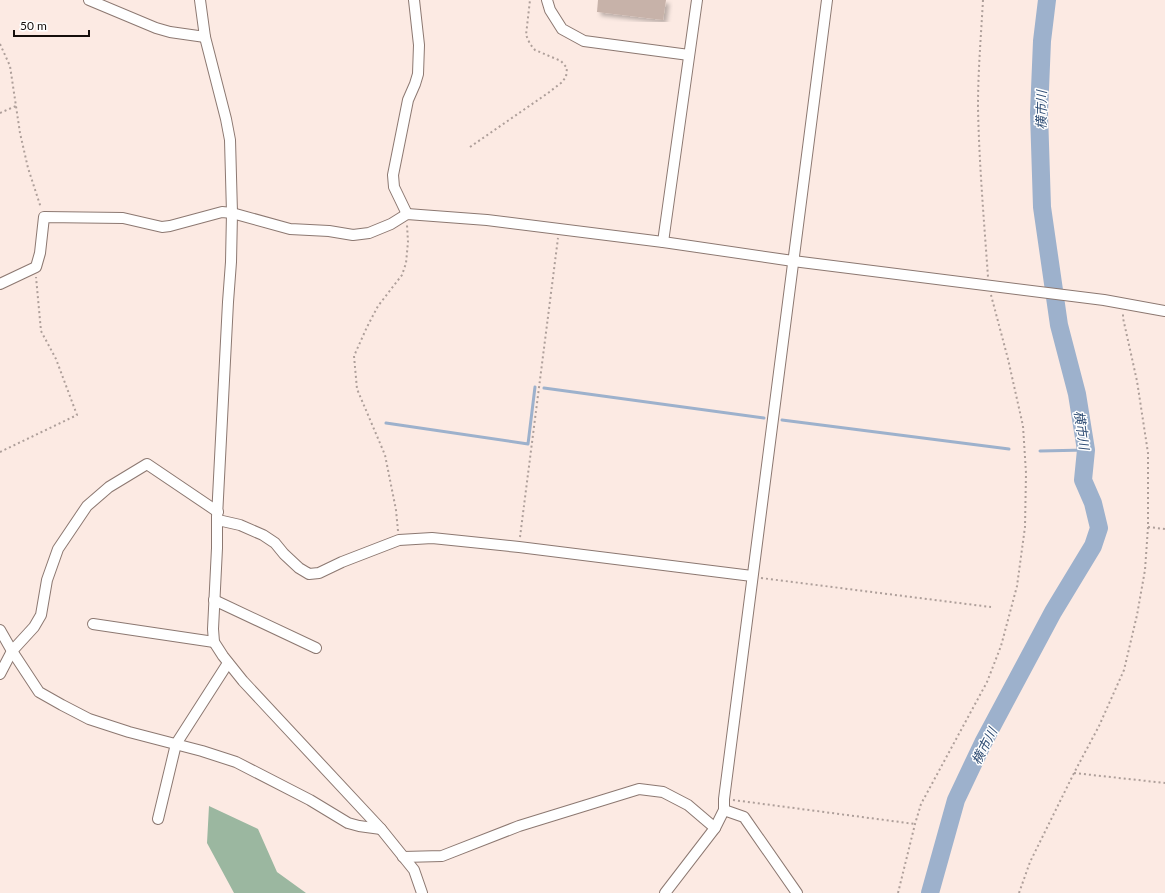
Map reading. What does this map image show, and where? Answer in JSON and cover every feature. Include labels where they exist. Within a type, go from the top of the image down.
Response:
[{"type":"street","points":[[89,0],[156,28],[170,32],[205,37]]},
{"type":"street","points":[[200,0],[205,37],[230,140],[232,213],[232,254],[228,302],[214,600],[214,642],[228,663],[243,681],[381,829],[414,870],[422,893]]},
{"type":"street","points":[[406,214],[394,187],[393,175],[408,100],[418,74],[420,45],[414,0]]},
{"type":"street","points":[[547,0],[550,10],[562,29],[584,41],[689,55]]},
{"type":"street","points":[[663,242],[697,0]]},
{"type":"street","points":[[665,893],[715,828],[724,810],[724,799],[752,576],[827,0]]},
{"type":"street","points":[[0,284],[36,268],[40,253],[44,217],[123,218],[162,227],[222,212],[232,213],[290,229],[329,231],[353,235],[369,233],[391,224],[406,214],[487,220],[663,242],[794,261],[1104,300],[1165,311]]},
{"type":"street","points":[[0,674],[12,651],[34,627],[41,615],[47,580],[58,549],[87,506],[109,487],[147,464],[218,516],[240,525],[275,543],[299,568],[309,574],[319,573],[342,562],[399,540],[432,538],[519,547],[752,576]]},
{"type":"street","points":[[214,600],[316,648]]},
{"type":"street","points":[[93,624],[214,642]]},
{"type":"street","points":[[0,630],[39,692],[89,719],[129,732],[202,751],[236,762],[310,800],[348,823],[381,829]]},
{"type":"street","points":[[158,819],[176,744],[228,663]]},
{"type":"street","points":[[403,857],[442,856],[519,826],[640,789],[663,792],[688,805],[715,828]]},
{"type":"street","points":[[724,810],[744,817],[797,893]]},
{"type":"path","points":[[470,147],[548,93],[566,77],[567,68],[561,60],[535,50],[530,44],[526,35],[530,0]]},
{"type":"path","points":[[898,893],[921,804],[987,682],[1001,646],[1017,586],[1025,527],[1026,473],[1023,426],[993,286],[979,146],[979,69],[984,0]]},
{"type":"path","points":[[0,44],[10,66],[20,133],[28,168],[44,217]]},
{"type":"path","points":[[0,113],[16,106]]},
{"type":"path","points":[[399,540],[396,510],[385,455],[357,389],[354,356],[366,326],[378,306],[402,275],[406,263],[408,242],[406,214]]},
{"type":"path","points":[[519,547],[559,229]]},
{"type":"path","points":[[0,452],[77,415],[56,359],[41,331],[36,268]]},
{"type":"path","points":[[1018,893],[1030,862],[1099,726],[1124,670],[1137,615],[1145,570],[1148,527],[1148,453],[1137,381],[1123,318],[1122,303]]},
{"type":"path","points":[[1148,527],[1165,529]]},
{"type":"path","points":[[752,576],[991,607]]},
{"type":"path","points":[[1074,773],[1165,783]]},
{"type":"path","points":[[724,799],[915,824]]},
{"type":"green space","points":[[209,806],[258,829],[277,872],[306,893],[234,893],[207,843]]},
{"type":"building","points":[[598,0],[666,0],[663,20],[597,12]]},
{"type":"waterway","name":"横市川","points":[[930,893],[956,800],[983,743],[1053,612],[1093,546],[1099,528],[1093,503],[1083,480],[1086,450],[1077,394],[1059,325],[1042,207],[1039,113],[1042,41],[1047,0]]},
{"type":"waterway","points":[[386,423],[528,444],[535,387]]},
{"type":"waterway","points":[[544,388],[764,418]]},
{"type":"waterway","points":[[782,420],[1009,449]]},
{"type":"waterway","points":[[1040,451],[1086,450]]}]
